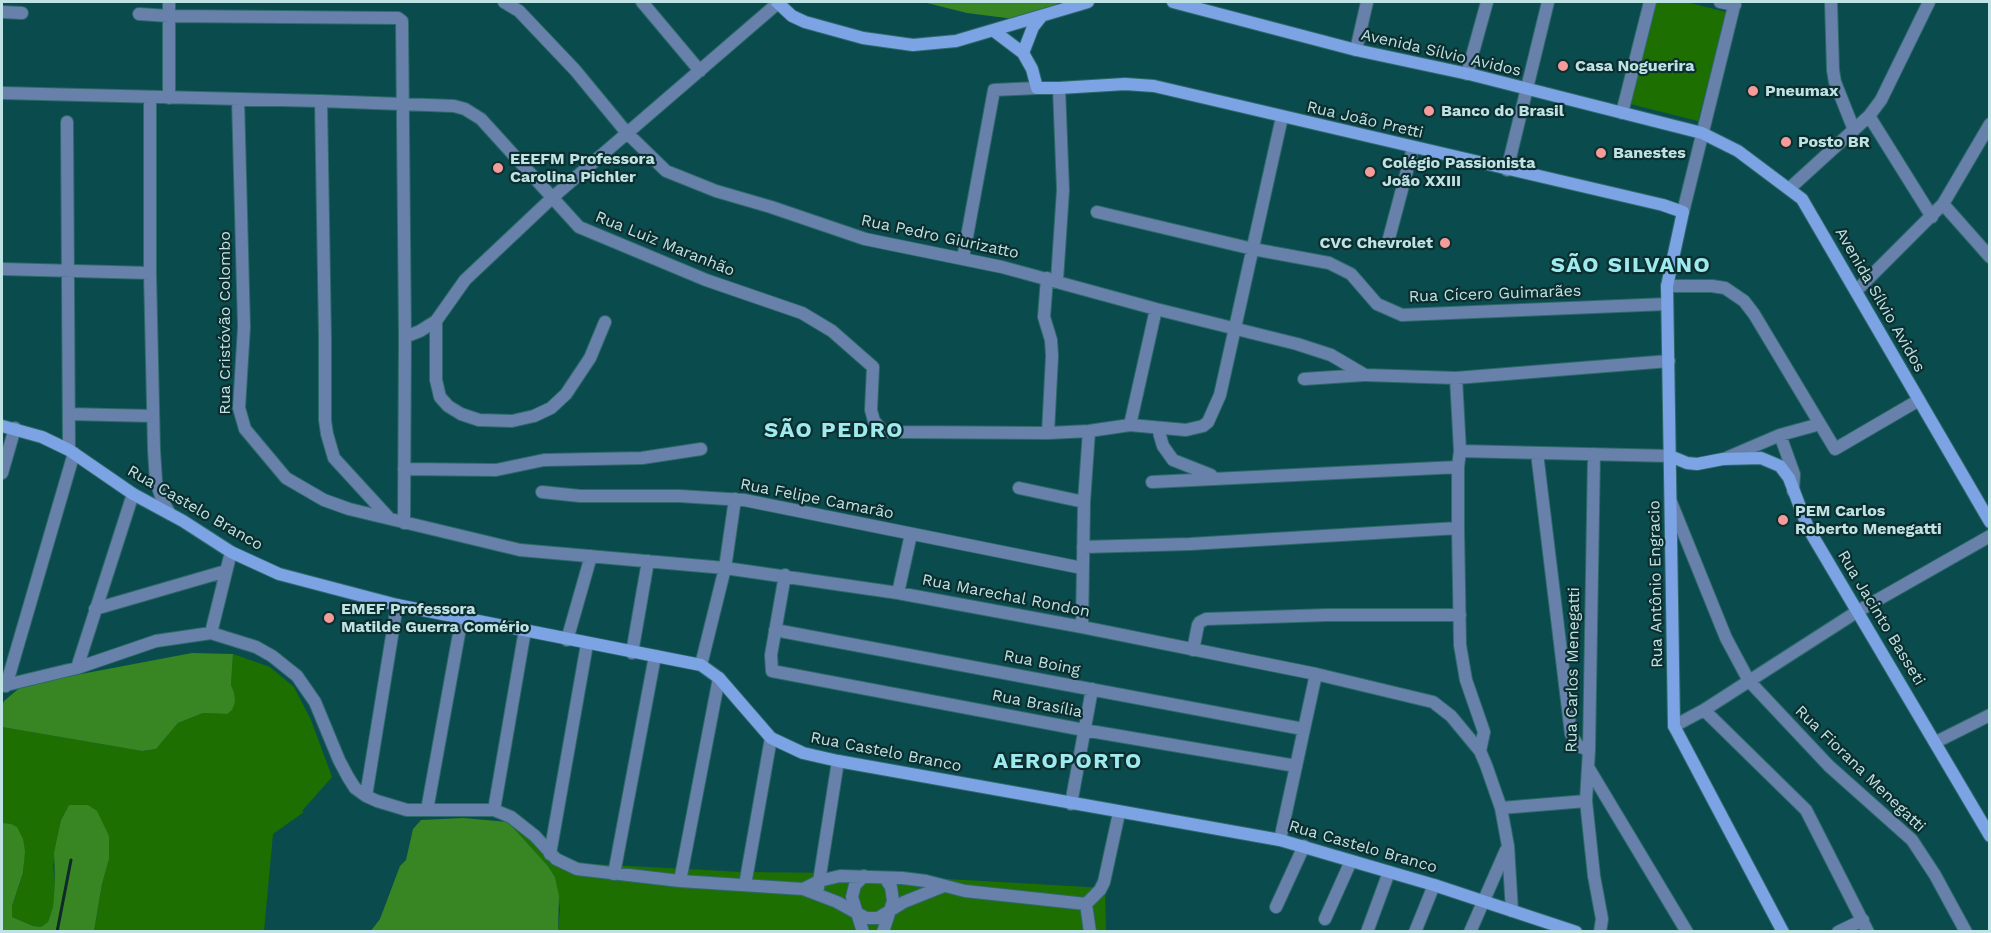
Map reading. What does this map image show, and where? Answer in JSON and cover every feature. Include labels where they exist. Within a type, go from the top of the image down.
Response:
[{"type":"main road","points":[[777,2],[792,16],[805,22],[863,38],[913,45],[956,41],[1088,2]]},
{"type":"main road","name":"Avenida Sílvio Avidos","points":[[1173,2],[1356,50],[1467,74],[1702,133],[1738,151],[1802,199],[1989,522]]},
{"type":"main road","points":[[1023,53],[1033,27],[1041,17]]},
{"type":"main road","points":[[994,31],[1023,53],[1032,69],[1037,87]]},
{"type":"main road","name":"Rua João Pretti","points":[[1037,87],[1125,84],[1154,86],[1663,205],[1683,212]]},
{"type":"main road","name":"Rua Antônio Engracio","points":[[1683,212],[1667,286],[1674,726],[1783,932]]},
{"type":"main road","name":"Rua Castelo Branco","points":[[2,426],[42,437],[71,452],[134,494],[231,552],[279,574],[397,605],[701,665],[719,678],[771,738],[802,753],[1119,813],[1280,840],[1434,885],[1576,932]]},
{"type":"main road","name":"Rua Jacinto Basseti","points":[[1670,456],[1687,463],[1697,464],[1750,457],[1780,466],[1790,478],[1808,528],[1936,742],[1989,836]]},
{"type":"street","points":[[169,2],[169,98]]},
{"type":"street","name":"Rua Pedro Giurizatto","points":[[504,2],[519,11],[575,70],[627,134],[666,171],[716,191],[865,239],[912,250],[963,258],[1052,279],[1156,309],[1298,344],[1331,355],[1365,375]]},
{"type":"street","points":[[642,2],[700,71]]},
{"type":"street","points":[[405,337],[420,332],[435,321],[465,280],[553,197],[777,2]]},
{"type":"street","points":[[1356,50],[1367,2]]},
{"type":"street","points":[[1467,74],[1487,2]]},
{"type":"street","points":[[1507,170],[1548,2]]},
{"type":"street","points":[[1622,113],[1650,2]]},
{"type":"street","points":[[1683,212],[1735,3],[1720,2]]},
{"type":"street","points":[[1831,2],[1831,56],[1835,82],[1854,130]]},
{"type":"street","points":[[1790,188],[1869,116],[1881,100],[1929,2]]},
{"type":"street","points":[[2,12],[22,13]]},
{"type":"street","points":[[139,14],[398,18],[402,21],[404,523]]},
{"type":"street","points":[[963,258],[994,90],[1037,87]]},
{"type":"street","points":[[1059,88],[1063,190],[1052,279],[1044,317],[1051,340],[1052,356],[1048,433],[1130,426],[1186,430],[1203,426],[1212,416],[1220,395],[1282,117]]},
{"type":"street","name":"Rua Luiz Maranhão","points":[[2,93],[454,106],[473,113],[481,119],[553,197],[569,218],[586,231],[706,280],[802,313],[832,331],[873,367],[871,410],[874,421],[883,431],[1048,433]]},
{"type":"street","points":[[150,97],[150,273],[156,482],[170,514]]},
{"type":"street","name":"Rua Cristóvão Colombo","points":[[238,99],[244,327],[239,388],[241,419],[245,429],[286,478],[324,500],[404,523]]},
{"type":"street","points":[[321,101],[326,337],[325,420],[329,445],[342,469],[389,518]]},
{"type":"street","points":[[1869,116],[1932,217]]},
{"type":"street","points":[[67,122],[71,452],[4,686],[77,668],[156,641],[211,633],[256,647],[272,656],[297,676],[315,702],[342,767],[355,788],[366,796],[400,808],[494,810],[512,817],[525,827],[556,860],[577,869],[680,881],[803,889],[872,919],[888,913],[904,902],[944,886]]},
{"type":"street","points":[[1856,291],[1943,204],[1989,124]]},
{"type":"street","points":[[1388,242],[1413,148]]},
{"type":"street","points":[[1943,204],[1989,257]]},
{"type":"street","name":"Rua Cícero Guimarães","points":[[1097,212],[1253,249],[1329,263],[1351,274],[1377,304],[1402,315],[1667,304]]},
{"type":"street","points":[[2,269],[150,273]]},
{"type":"street","points":[[1667,286],[1725,288],[1744,301],[1835,449],[1919,400]]},
{"type":"street","points":[[1130,426],[1156,309]]},
{"type":"street","points":[[435,321],[436,380],[440,397],[448,406],[461,414],[479,420],[512,421],[534,416],[551,408],[566,394],[590,358],[605,322]]},
{"type":"street","name":"Rua Pedro Giurizatto","points":[[1304,379],[1365,375],[1456,378],[1669,361]]},
{"type":"street","points":[[1456,378],[1460,452],[1458,467],[1460,645],[1466,680],[1484,732],[1480,751]]},
{"type":"street","points":[[69,414],[153,416]]},
{"type":"street","points":[[1723,459],[1780,435],[1820,424]]},
{"type":"street","points":[[2,473],[15,428]]},
{"type":"street","points":[[1158,429],[1163,446],[1173,460],[1218,478]]},
{"type":"street","points":[[1082,627],[1084,502],[1089,431]]},
{"type":"street","points":[[1780,435],[1794,474],[1793,491]]},
{"type":"street","points":[[404,469],[496,470],[544,460],[642,458],[701,448]]},
{"type":"street","points":[[1460,452],[1670,456]]},
{"type":"street","points":[[1537,453],[1571,734],[1578,746],[1589,750]]},
{"type":"street","name":"Rua Carlos Menegatti","points":[[1594,454],[1588,766],[1687,932]]},
{"type":"street","points":[[1152,482],[1458,467]]},
{"type":"street","points":[[1019,488],[1084,502]]},
{"type":"street","name":"Rua Felipe Camarão","points":[[542,492],[580,496],[679,496],[735,499],[836,517],[1082,568]]},
{"type":"street","points":[[77,668],[134,494]]},
{"type":"street","points":[[701,665],[725,568],[735,499]]},
{"type":"street","name":"Rua Fiorana Menegatti","points":[[1671,501],[1726,638],[1749,681],[1829,766],[1912,840],[1935,875],[1966,932]]},
{"type":"street","name":"Rua Marechal Rondon","points":[[404,523],[520,550],[725,568],[898,593],[1316,674],[1433,702],[1451,716],[1480,751],[1501,808],[1508,846],[1512,911]]},
{"type":"street","points":[[1083,548],[1458,528]]},
{"type":"street","points":[[898,593],[911,534]]},
{"type":"street","points":[[1674,726],[1704,710],[1858,611],[1989,536]]},
{"type":"street","points":[[211,633],[231,552]]},
{"type":"street","points":[[567,640],[591,556]]},
{"type":"street","points":[[632,653],[648,561]]},
{"type":"street","points":[[95,609],[226,571]]},
{"type":"street","points":[[775,630],[785,575]]},
{"type":"street","points":[[366,796],[397,605]]},
{"type":"street","points":[[1193,650],[1198,625],[1206,619],[1327,615],[1460,615]]},
{"type":"street","points":[[427,810],[462,617]]},
{"type":"street","points":[[494,810],[525,630]]},
{"type":"street","name":"Rua Brasília","points":[[775,630],[771,655],[772,671],[1084,730],[1296,766]]},
{"type":"street","name":"Rua Boing","points":[[775,630],[1303,729]]},
{"type":"street","points":[[550,854],[587,644]]},
{"type":"street","points":[[614,874],[655,656]]},
{"type":"street","points":[[1280,840],[1316,674]]},
{"type":"street","points":[[680,881],[719,678]]},
{"type":"street","points":[[1071,804],[1092,689]]},
{"type":"street","points":[[1704,710],[1806,810],[1866,926],[1838,932]]},
{"type":"street","points":[[1936,742],[1989,715]]},
{"type":"street","points":[[745,885],[771,738]]},
{"type":"street","points":[[817,894],[838,761]]},
{"type":"street","points":[[1588,766],[1586,801],[1594,876],[1602,919],[1600,932]]},
{"type":"street","points":[[1501,808],[1586,801]]},
{"type":"street","points":[[1086,904],[1100,890],[1104,882],[1119,813]]},
{"type":"street","points":[[1276,907],[1304,846]]},
{"type":"street","points":[[1470,932],[1508,846]]},
{"type":"street","points":[[1325,919],[1351,861]]},
{"type":"street","points":[[1367,932],[1389,872]]},
{"type":"street","points":[[803,889],[819,881],[840,876],[864,876],[911,879],[965,891],[1086,904]]},
{"type":"street","points":[[863,932],[852,897],[855,885],[864,876]]},
{"type":"street","points":[[883,932],[893,901],[893,892],[885,878]]},
{"type":"street","points":[[1415,932],[1434,885]]},
{"type":"street","points":[[1086,904],[1090,932]]},
{"type":"green space","points":[[923,2],[1060,2],[1038,15],[1014,19],[967,13]]},
{"type":"green space","points":[[1656,2],[1686,2],[1726,12],[1698,121],[1630,104]]},
{"type":"green space","points":[[192,653],[233,654],[231,685],[235,702],[232,710],[227,714],[203,713],[178,723],[156,749],[142,751],[2,727],[4,701],[23,685]]},
{"type":"green space","points":[[233,654],[270,667],[294,687],[311,720],[332,777],[302,811],[304,812],[273,834],[264,931],[94,931],[109,859],[88,805],[69,805],[61,820],[53,866],[55,880],[53,907],[48,922],[41,927],[33,926],[12,917],[12,906],[24,864],[2,823],[2,727],[142,751],[156,749],[178,723],[203,713],[227,714],[234,692],[231,685]]},
{"type":"green space","points":[[69,805],[88,805],[97,811],[109,836],[109,859],[94,931],[2,931],[2,823],[17,827],[23,839],[25,851],[23,873],[12,906],[12,917],[41,927],[48,922],[53,907],[54,853],[61,820]]},
{"type":"green space","points":[[463,818],[508,822],[548,866],[555,877],[559,896],[558,931],[370,932],[380,919],[400,866],[406,860],[413,829],[421,820]]},
{"type":"green space","points":[[508,822],[572,863],[742,872],[842,873],[1105,888],[1106,931],[558,931],[560,909],[555,877],[548,866]]},
{"type":"waterway","points":[[57,932],[71,860]]},
{"type":"place","name":"Casa Noguerira","points":[[1563,66]]},
{"type":"place","name":"Pneumax","points":[[1753,91]]},
{"type":"place","name":"Banco do Brasil","points":[[1429,111]]},
{"type":"place","name":"Posto BR","points":[[1786,142]]},
{"type":"place","name":"Banestes","points":[[1601,153]]},
{"type":"place","name":"EEEFM Professora Carolina Pichler","points":[[498,168]]},
{"type":"place","name":"Colégio Passionista João XXIII","points":[[1370,172]]},
{"type":"place","name":"CVC Chevrolet","points":[[1445,243]]},
{"type":"place","name":"PEM Carlos Roberto Menegatti","points":[[1783,520]]},
{"type":"place","name":"EMEF Professora Matilde Guerra Comério","points":[[329,618]]},
{"type":"district","name":"SÃO SILVANO","points":[[1631,266]]},
{"type":"district","name":"SÃO PEDRO","points":[[834,431]]},
{"type":"district","name":"AEROPORTO","points":[[1068,762]]}]
